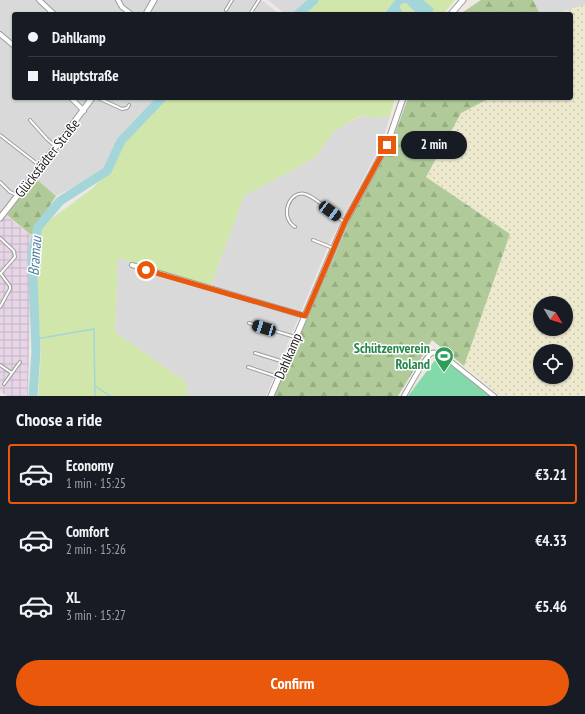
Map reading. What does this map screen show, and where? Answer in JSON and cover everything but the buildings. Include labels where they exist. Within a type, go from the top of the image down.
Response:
[{"type":"street","points":[[39,0],[52,12]]},
{"type":"street","points":[[118,0],[122,7],[128,12]]},
{"type":"street","points":[[147,12],[154,0]]},
{"type":"street","points":[[453,12],[463,0]]},
{"type":"street","points":[[0,34],[12,44]]},
{"type":"street","points":[[73,100],[84,110]]},
{"type":"street","name":"Glückstädter Straße","points":[[0,218],[91,100]]},
{"type":"street","name":"Dahlkamp","points":[[271,396],[345,222],[387,145],[402,100]]},
{"type":"street","name":"Dahlkamp","points":[[132,266],[305,316]]},
{"type":"street","points":[[404,396],[425,359],[430,353],[436,352],[444,356],[494,396]]},
{"type":"lane","points":[[226,10],[232,0]]},
{"type":"lane","points":[[251,12],[258,0]]},
{"type":"lane","points":[[102,100],[122,109],[127,108],[129,105]]},
{"type":"lane","points":[[30,120],[46,139],[56,147]]},
{"type":"lane","points":[[0,135],[40,167]]},
{"type":"lane","points":[[0,182],[10,192],[18,196]]},
{"type":"lane","points":[[295,227],[287,218],[287,209],[290,200],[294,196],[301,194],[309,195],[345,222]]},
{"type":"lane","points":[[0,238],[14,251],[15,257],[1,274],[10,286],[10,289],[0,307]]},
{"type":"lane","points":[[313,240],[333,248]]},
{"type":"lane","points":[[249,324],[296,337]]},
{"type":"lane","points":[[255,353],[285,363]]},
{"type":"lane","points":[[4,384],[20,362]]},
{"type":"lane","points":[[0,365],[12,373]]},
{"type":"lane","points":[[248,367],[279,377]]},
{"type":"shaded area","points":[[0,0],[262,0],[277,12],[12,12],[12,100],[157,100],[119,140],[105,170],[56,196],[30,174],[0,213]]},
{"type":"shaded area","points":[[268,0],[307,0],[294,12],[283,12]]},
{"type":"shaded area","points":[[533,0],[585,0],[585,5],[560,12],[539,12]]},
{"type":"shaded area","points":[[585,5],[585,396],[500,396],[464,366],[510,234],[426,177],[461,113],[486,100],[573,100],[573,12],[560,12]]},
{"type":"shaded area","points":[[363,115],[374,118],[390,116],[382,143],[329,244],[266,396],[188,396],[186,382],[115,332],[118,258],[211,286],[244,196],[315,158],[333,132]]},
{"type":"shaded area","points":[[6,215],[31,236],[28,396],[7,396],[0,391],[0,223]]},
{"type":"green space","points":[[316,0],[395,0],[386,12],[303,12]]},
{"type":"green space","points":[[423,0],[455,0],[445,12],[432,12],[434,9]]},
{"type":"green space","points":[[481,0],[533,0],[539,12],[463,12]]},
{"type":"green space","points":[[406,3],[415,12],[402,12],[400,8],[401,4]]},
{"type":"green space","points":[[161,100],[394,100],[390,116],[374,118],[362,115],[333,132],[315,158],[244,196],[211,286],[118,258],[115,332],[186,382],[188,396],[159,396],[158,394],[158,396],[38,396],[41,352],[34,255],[39,228],[93,188],[108,172],[122,141]]},
{"type":"green space","points":[[407,100],[486,100],[461,113],[426,177],[510,234],[464,366],[432,340],[398,396],[274,396],[352,215],[390,147]]},
{"type":"green space","points":[[35,178],[56,196],[31,235],[7,215]]},
{"type":"green space","name":"Schützenverein Roland","points":[[439,355],[490,396],[408,396]]},
{"type":"water","points":[[395,0],[423,0],[434,9],[432,12],[415,12],[406,3],[401,4],[400,7],[402,12],[386,12]]},
{"type":"waterway","name":"Bramau","points":[[300,12],[314,0]]},
{"type":"waterway","name":"Bramau","points":[[33,396],[36,351],[32,254],[38,227],[60,201],[107,171],[121,141],[160,100]]},
{"type":"waterway","points":[[36,339],[94,329],[95,396]]},
{"type":"waterway","points":[[95,386],[110,396]]},
{"type":"place","name":"Schützenverein Roland","points":[[444,373]]},
{"type":"route","points":[[146,270],[305,316],[345,222],[387,145]]}]
